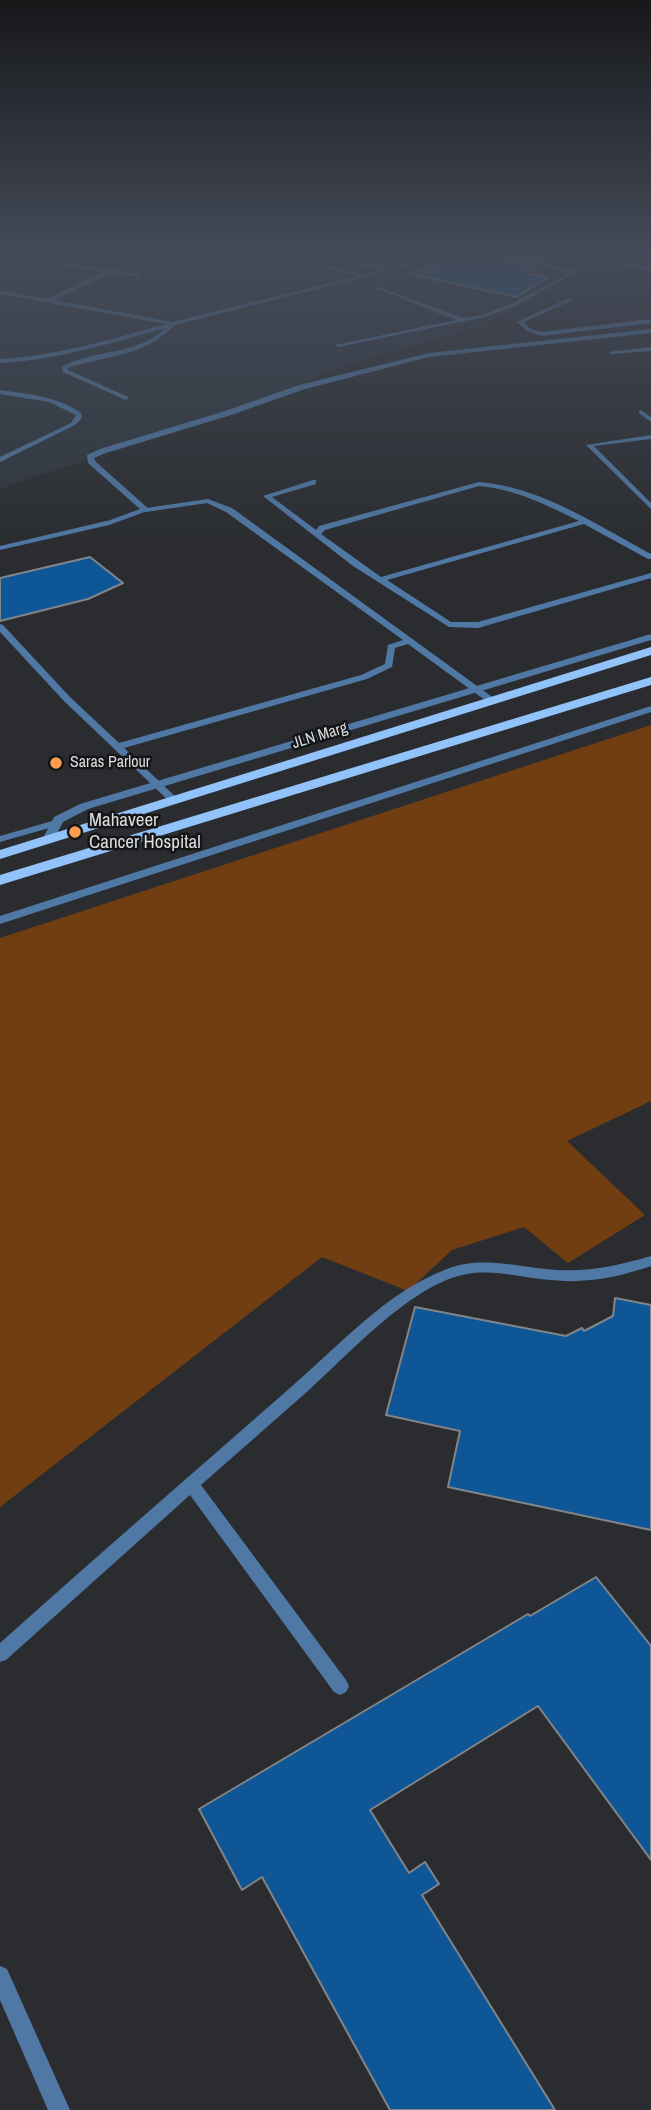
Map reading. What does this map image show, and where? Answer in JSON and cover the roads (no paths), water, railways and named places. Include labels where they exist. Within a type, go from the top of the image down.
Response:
[{"type":"main road","name":"JLN Marg","points":[[0,855],[651,651]]},
{"type":"main road","points":[[0,880],[651,681]]},
{"type":"street","points":[[146,510],[92,463],[90,457],[302,387],[429,355],[461,351]]},
{"type":"street","points":[[106,523],[146,510]]},
{"type":"street","points":[[48,840],[52,824],[68,813],[651,637]]},
{"type":"street","points":[[0,920],[651,709]]},
{"type":"lane","points":[[0,361],[32,360],[75,351]]},
{"type":"lane","points":[[126,398],[65,371],[65,368],[129,351]]},
{"type":"lane","points":[[611,352],[618,351]]},
{"type":"lane","points":[[0,392],[60,403],[79,414],[73,424],[0,460]]},
{"type":"lane","points":[[641,412],[651,420]]},
{"type":"lane","points":[[651,437],[589,445],[651,507]]},
{"type":"lane","points":[[313,482],[267,496],[379,580],[449,624],[478,625],[651,575]]},
{"type":"lane","points":[[316,534],[322,528],[479,484],[493,483],[507,486],[585,522],[651,557]]},
{"type":"lane","points":[[146,510],[191,502],[208,502],[220,506],[250,523],[492,701]]},
{"type":"lane","points":[[379,580],[585,522]]},
{"type":"lane","points":[[0,548],[106,523]]},
{"type":"lane","points":[[0,627],[67,699],[174,800]]},
{"type":"lane","points":[[117,747],[364,677],[389,666],[391,647],[410,641]]},
{"type":"lane","points":[[0,839],[52,824]]},
{"type":"lane","points":[[0,1654],[190,1483],[383,1317],[423,1287],[453,1272],[488,1265],[543,1274],[592,1276],[633,1268],[651,1261]]},
{"type":"lane","points":[[190,1483],[340,1686]]},
{"type":"lane","points":[[0,1976],[59,2110]]},
{"type":"place","name":"Saras Parlour","points":[[56,763]]},
{"type":"place","name":"Mahaveer Cancer Hospital","points":[[75,832]]}]
